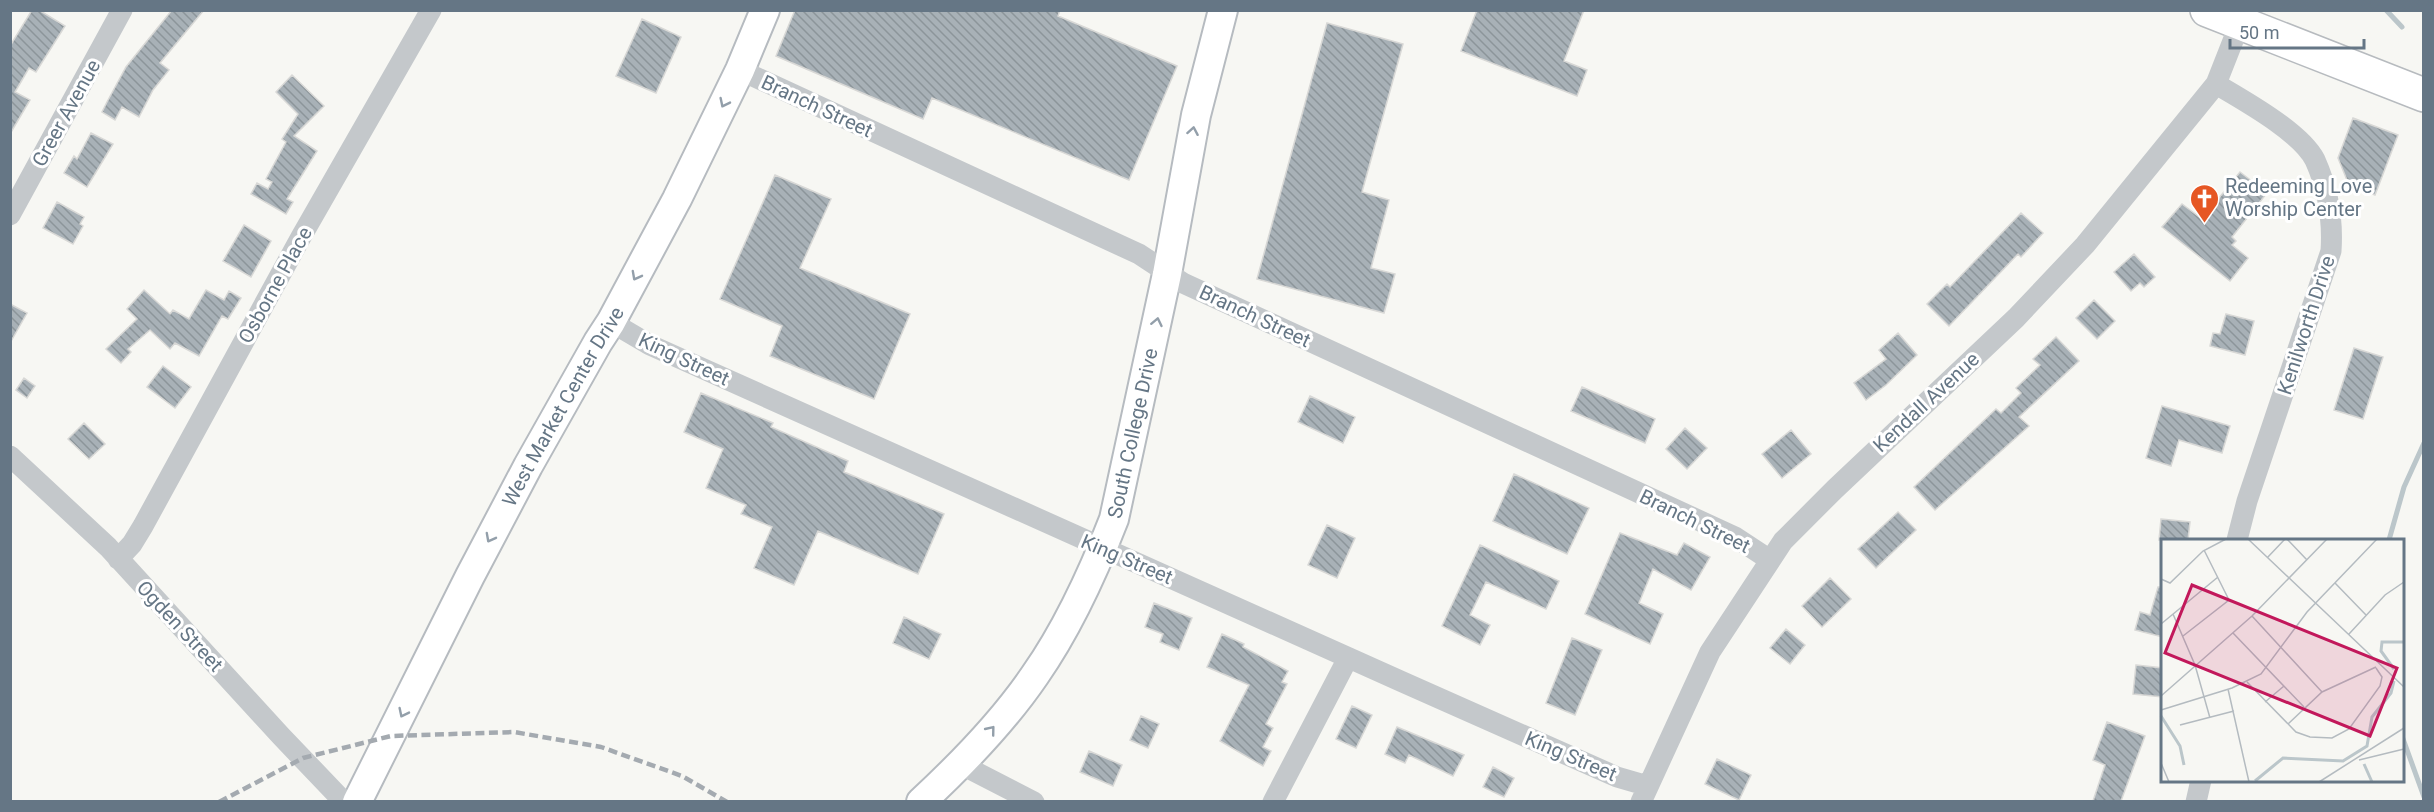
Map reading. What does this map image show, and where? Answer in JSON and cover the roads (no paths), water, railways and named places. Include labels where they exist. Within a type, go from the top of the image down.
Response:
[{"type":"main road","name":"West Market Center Drive","points":[[357,801],[475,566],[534,455],[611,322],[677,199],[740,70],[765,10]]},
{"type":"main road","name":"South College Drive","points":[[921,801],[962,765],[1035,676],[1069,619],[1114,519],[1167,274],[1196,115],[1223,10]]},
{"type":"main road","points":[[2207,10],[2424,95]]},
{"type":"street","name":"Greer Avenue","points":[[10,216],[122,10]]},
{"type":"street","name":"Osborne Place","points":[[118,559],[144,526],[301,237],[431,10]]},
{"type":"street","name":"Kendall Avenue","points":[[1645,794],[1710,652],[1783,542],[1835,489],[2016,318],[2085,245],[2216,84],[2240,23]]},
{"type":"street","name":"Branch Street","points":[[740,70],[1139,254],[1167,274],[1735,537],[1770,560]]},
{"type":"street","name":"Kenilworth Drive","points":[[2216,84],[2259,109],[2292,134],[2314,159],[2333,222],[2331,251],[2247,501],[2237,539]]},
{"type":"street","name":"King Street","points":[[611,322],[650,345],[1102,550],[1203,592],[1617,777],[1645,794]]},
{"type":"street","name":"Ogden Street","points":[[10,456],[118,559],[344,801]]},
{"type":"street","points":[[1273,801],[1348,658]]},
{"type":"street","points":[[962,765],[1034,801]]},
{"type":"street","points":[[2196,801],[2201,782]]},
{"type":"waterway","points":[[2386,10],[2402,27]]},
{"type":"waterway","points":[[2389,539],[2404,487],[2424,443]]},
{"type":"waterway","points":[[2404,742],[2424,797]]},
{"type":"railway","points":[[219,802],[303,758],[391,736],[514,732],[601,747],[682,776],[727,802]]},
{"type":"place","name":"Redeeming Love Worship Center","points":[[2204,224]]}]
